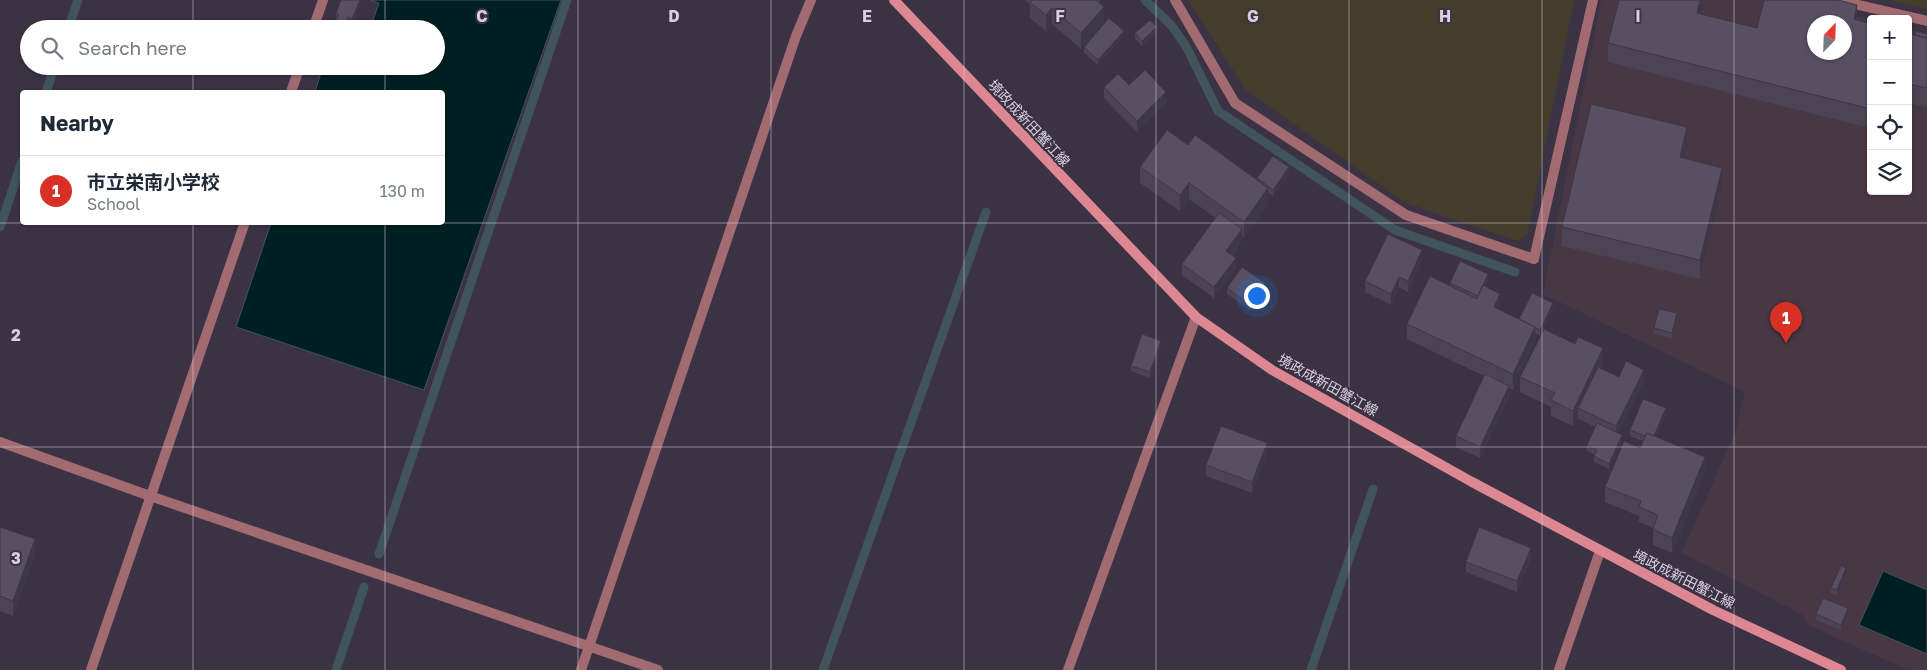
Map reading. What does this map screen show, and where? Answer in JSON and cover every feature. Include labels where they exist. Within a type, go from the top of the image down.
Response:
[{"type":"main road","name":"境政成新田蟹江線","points":[[894,0],[1196,317],[1272,370],[1600,551],[1712,610],[1841,670]]},
{"type":"street","points":[[316,20],[323,0]]},
{"type":"street","points":[[581,670],[796,36],[811,0]]},
{"type":"street","points":[[1175,0],[1235,103],[1406,215],[1534,258],[1592,0]]},
{"type":"street","points":[[1837,0],[1927,22]]},
{"type":"street","points":[[292,90],[297,75]]},
{"type":"street","points":[[91,670],[244,225]]},
{"type":"street","points":[[1068,670],[1196,317]]},
{"type":"street","points":[[0,442],[150,496],[658,670]]},
{"type":"street","points":[[1559,670],[1600,551]]},
{"type":"shaded area","points":[[371,0],[561,0],[424,390],[236,327],[270,225],[445,225],[445,90],[316,90],[320,75],[445,75],[445,20],[373,20],[379,3]]},
{"type":"shaded area","points":[[1188,0],[1574,0],[1527,235],[1518,241],[1406,203],[1246,90]]},
{"type":"shaded area","points":[[1601,0],[1786,0],[1850,15],[1807,15],[1807,60],[1852,60],[1852,16],[1867,19],[1867,195],[1912,195],[1912,30],[1927,34],[1927,670],[1908,670],[1808,625],[1803,615],[1682,553],[1736,430],[1745,392],[1543,294]]},
{"type":"shaded area","points":[[1889,0],[1927,0],[1927,9]]},
{"type":"shaded area","points":[[1883,571],[1927,590],[1927,654],[1859,625]]},
{"type":"building","points":[[341,0],[360,0],[352,19],[348,17],[347,20],[336,20],[339,14],[336,13]]},
{"type":"building","points":[[1033,0],[1096,0],[1104,7],[1081,33],[1052,8],[1046,15],[1030,2]]},
{"type":"building","points":[[1619,0],[1700,0],[1697,13],[1757,28],[1764,0],[1838,0],[1857,5],[1854,19],[1867,23],[1867,108],[1608,43]]},
{"type":"building","points":[[1109,18],[1124,31],[1098,60],[1084,47]]},
{"type":"building","points":[[1150,20],[1157,27],[1142,41],[1135,33]]},
{"type":"building","points":[[1916,31],[1927,34],[1927,38],[1915,35]]},
{"type":"building","points":[[1912,34],[1927,38],[1927,88],[1912,85]]},
{"type":"building","points":[[1145,70],[1166,92],[1137,121],[1104,87],[1118,74],[1129,85]]},
{"type":"building","points":[[1591,104],[1687,127],[1680,157],[1722,168],[1700,260],[1562,227]]},
{"type":"building","points":[[1167,130],[1188,145],[1195,135],[1268,188],[1244,222],[1189,183],[1180,195],[1140,167]]},
{"type":"building","points":[[1273,156],[1289,167],[1273,190],[1257,178]]},
{"type":"building","points":[[1219,213],[1242,229],[1226,251],[1236,258],[1214,287],[1182,264]]},
{"type":"building","points":[[1388,234],[1422,250],[1408,281],[1399,277],[1391,294],[1365,281]]},
{"type":"building","points":[[1460,261],[1488,274],[1478,296],[1450,283]]},
{"type":"building","points":[[1242,267],[1265,283],[1250,305],[1227,288]]},
{"type":"building","points":[[1430,276],[1477,299],[1483,285],[1500,294],[1494,307],[1535,327],[1513,374],[1407,324]]},
{"type":"building","points":[[1532,293],[1553,303],[1540,330],[1519,319]]},
{"type":"building","points":[[1659,309],[1677,313],[1672,333],[1654,328]]},
{"type":"building","points":[[1544,329],[1575,344],[1578,337],[1603,348],[1573,411],[1551,400],[1555,393],[1520,377]]},
{"type":"building","points":[[1142,334],[1161,341],[1150,372],[1131,366]]},
{"type":"building","points":[[1626,361],[1644,370],[1616,426],[1578,408],[1598,367],[1619,377]]},
{"type":"building","points":[[1485,374],[1509,386],[1480,447],[1456,436]]},
{"type":"building","points":[[1643,399],[1666,408],[1654,436],[1647,433],[1645,436],[1630,430]]},
{"type":"building","points":[[1597,423],[1622,435],[1609,464],[1594,456],[1597,450],[1587,445]]},
{"type":"building","points":[[1221,426],[1267,443],[1252,482],[1206,465]]},
{"type":"building","points":[[1647,433],[1705,457],[1672,538],[1653,529],[1658,515],[1639,507],[1641,501],[1605,487],[1624,441],[1640,448]]},
{"type":"building","points":[[0,527],[35,539],[13,601],[0,596]]},
{"type":"building","points":[[1479,527],[1531,548],[1517,581],[1466,562]]},
{"type":"building","points":[[1841,566],[1846,568],[1837,590],[1831,588]]},
{"type":"building","points":[[1823,598],[1848,608],[1841,625],[1816,614]]},
{"type":"waterway","points":[[71,20],[78,0]]},
{"type":"waterway","points":[[379,554],[567,0]]},
{"type":"waterway","points":[[1145,0],[1171,25],[1186,46],[1218,111],[1395,230],[1515,272]]},
{"type":"waterway","points":[[47,90],[52,75]]},
{"type":"waterway","points":[[0,227],[20,167]]},
{"type":"waterway","points":[[823,670],[986,212]]},
{"type":"waterway","points":[[1311,670],[1373,489]]},
{"type":"waterway","points":[[336,670],[364,587]]},
{"type":"place","name":"市立栄南小学校","points":[[1786,343]]}]
